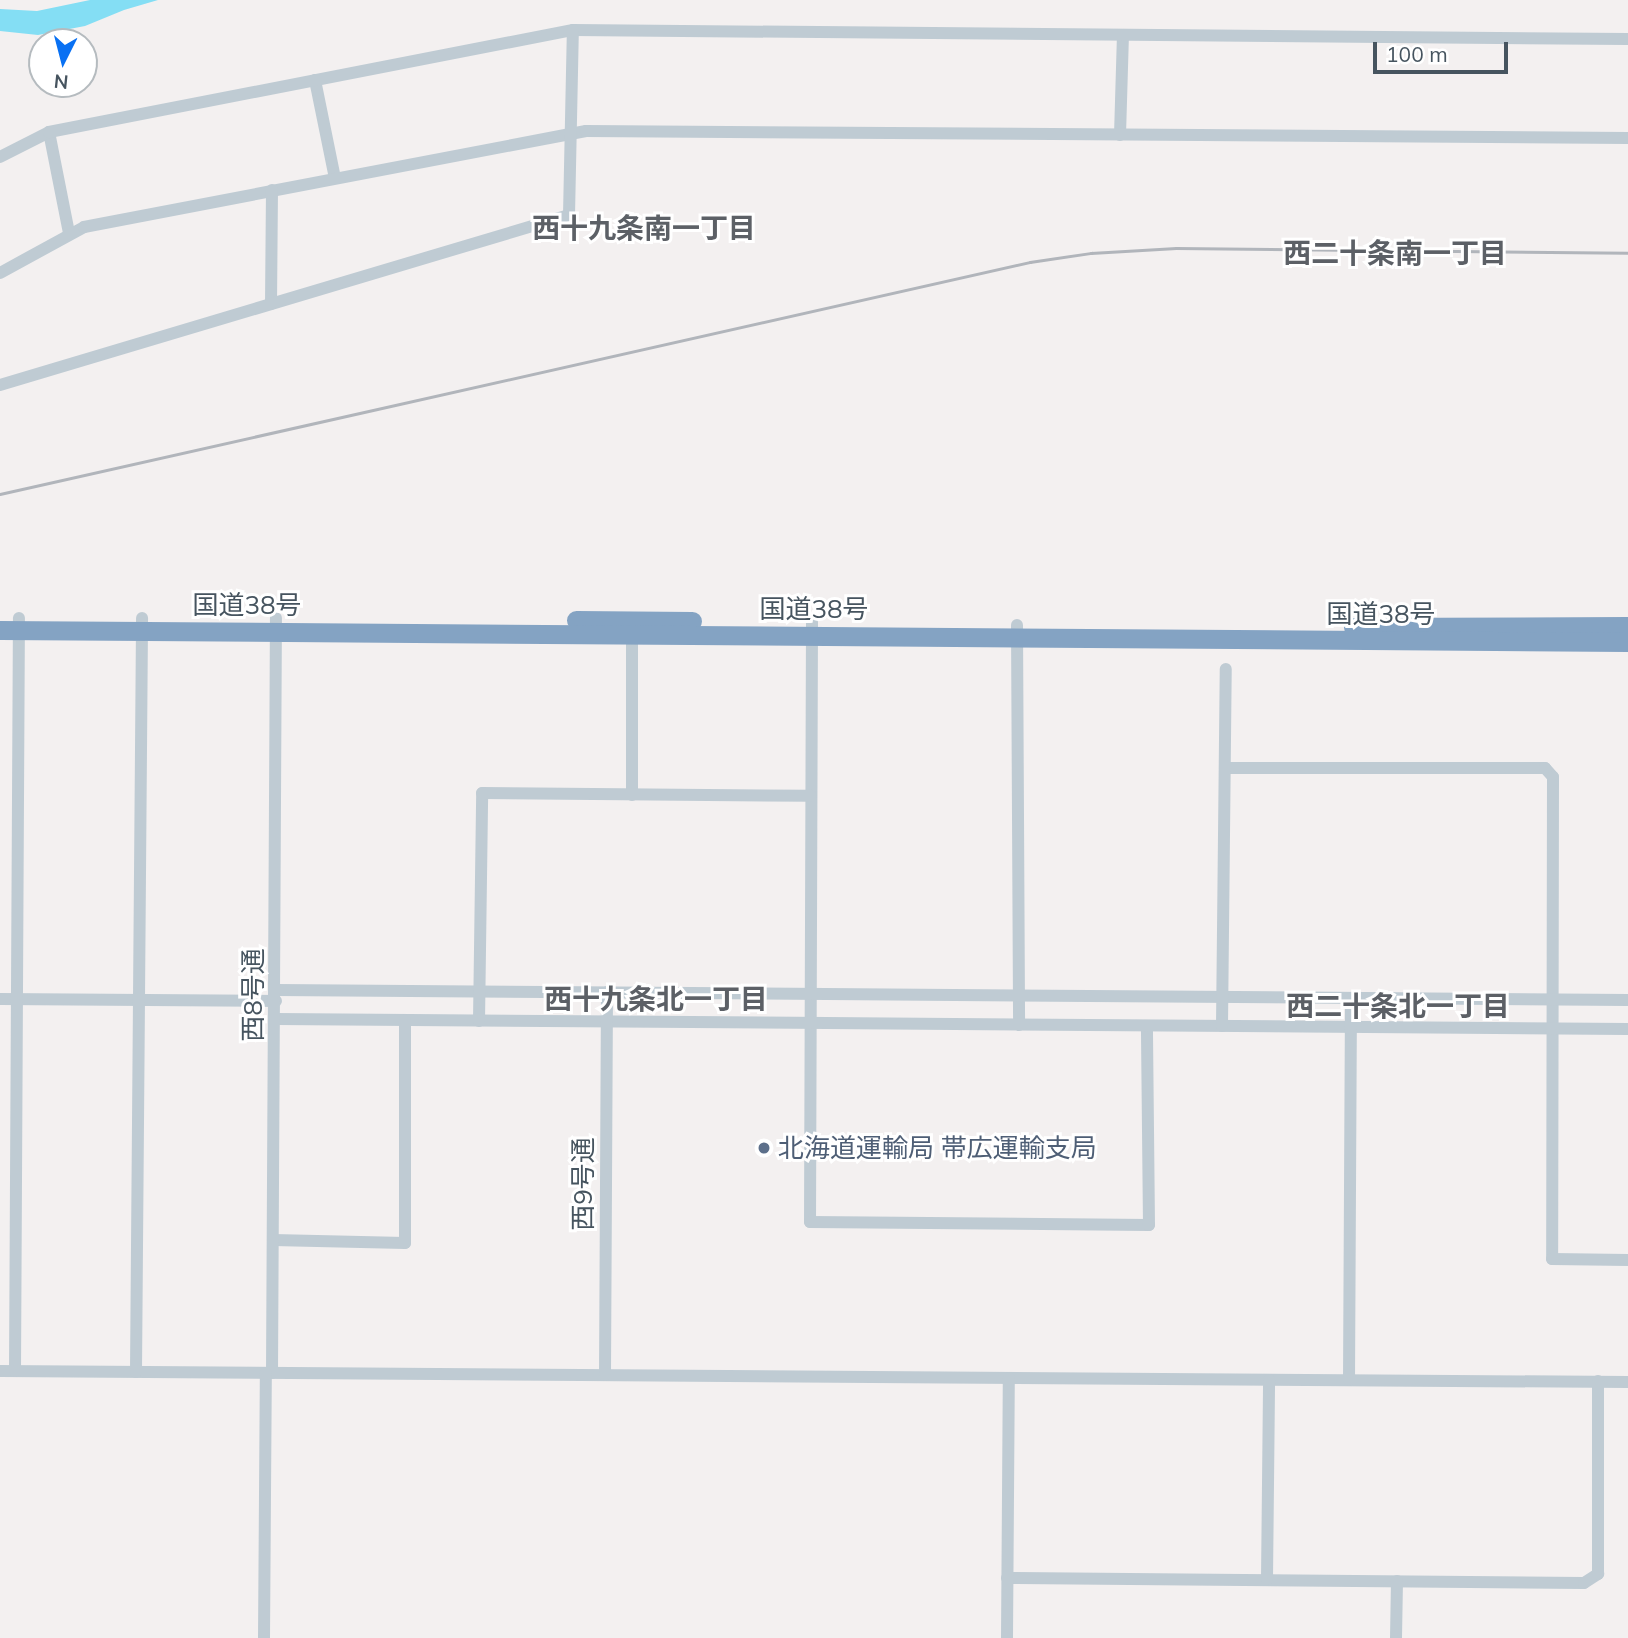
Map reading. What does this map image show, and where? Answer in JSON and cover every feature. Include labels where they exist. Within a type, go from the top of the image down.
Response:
[{"type":"highway","name":"国道38号","points":[[10,624],[1017,631],[1628,642]]},
{"type":"highway","name":"国道38号","points":[[1017,631],[1628,626]]},
{"type":"street","points":[[0,385],[569,215],[573,30]]},
{"type":"street","points":[[0,157],[49,132],[573,30],[1628,39]]},
{"type":"street","points":[[1120,135],[1123,35]]},
{"type":"street","points":[[315,80],[335,178]]},
{"type":"street","points":[[49,132],[69,233]]},
{"type":"street","points":[[0,273],[84,227],[571,132],[1628,138]]},
{"type":"street","points":[[271,304],[272,191]]},
{"type":"street","points":[[10,624],[16,1000],[15,1371]]},
{"type":"street","points":[[136,1372],[142,624]]},
{"type":"street","name":"西8号通","points":[[264,1638],[276,1019],[276,624]]},
{"type":"street","points":[[632,628],[632,795]]},
{"type":"street","points":[[812,629],[810,1222],[1149,1225],[1147,1027]]},
{"type":"street","points":[[1017,631],[1018,1025]]},
{"type":"street","points":[[1222,1026],[1226,669]]},
{"type":"street","points":[[1225,768],[1545,768],[1553,777],[1552,1259],[1628,1260]]},
{"type":"street","points":[[479,1021],[482,793],[811,796]]},
{"type":"street","points":[[0,999],[139,1000],[479,992],[607,992],[1628,1000]]},
{"type":"street","name":"西9号通","points":[[605,1375],[607,992]]},
{"type":"street","points":[[1349,1380],[1351,998]]},
{"type":"street","points":[[276,1019],[1628,1029]]},
{"type":"street","points":[[273,1240],[405,1243],[405,1020]]},
{"type":"street","points":[[0,1371],[1628,1382]]},
{"type":"street","points":[[1007,1638],[1009,1378]]},
{"type":"street","points":[[1266,1579],[1269,1380]]},
{"type":"street","points":[[1007,1578],[1584,1583],[1593,1580],[1598,1574],[1598,1381]]},
{"type":"street","points":[[1396,1581],[1396,1638]]},
{"type":"water","points":[[90,0],[158,0],[85,26],[28,28],[28,34],[0,31],[0,9],[37,11]]},
{"type":"railway","points":[[0,494],[1030,262],[1091,253],[1176,248],[1628,253]]},
{"type":"place","name":"北海道運輸局 帯広運輸支局","points":[[764,1148]]},
{"type":"district","name":"西十九条南一丁目","points":[[644,228]]},
{"type":"district","name":"西二十条南一丁目","points":[[1395,253]]},
{"type":"district","name":"西十九条北一丁目","points":[[656,999]]},
{"type":"district","name":"西二十条北一丁目","points":[[1398,1006]]}]
